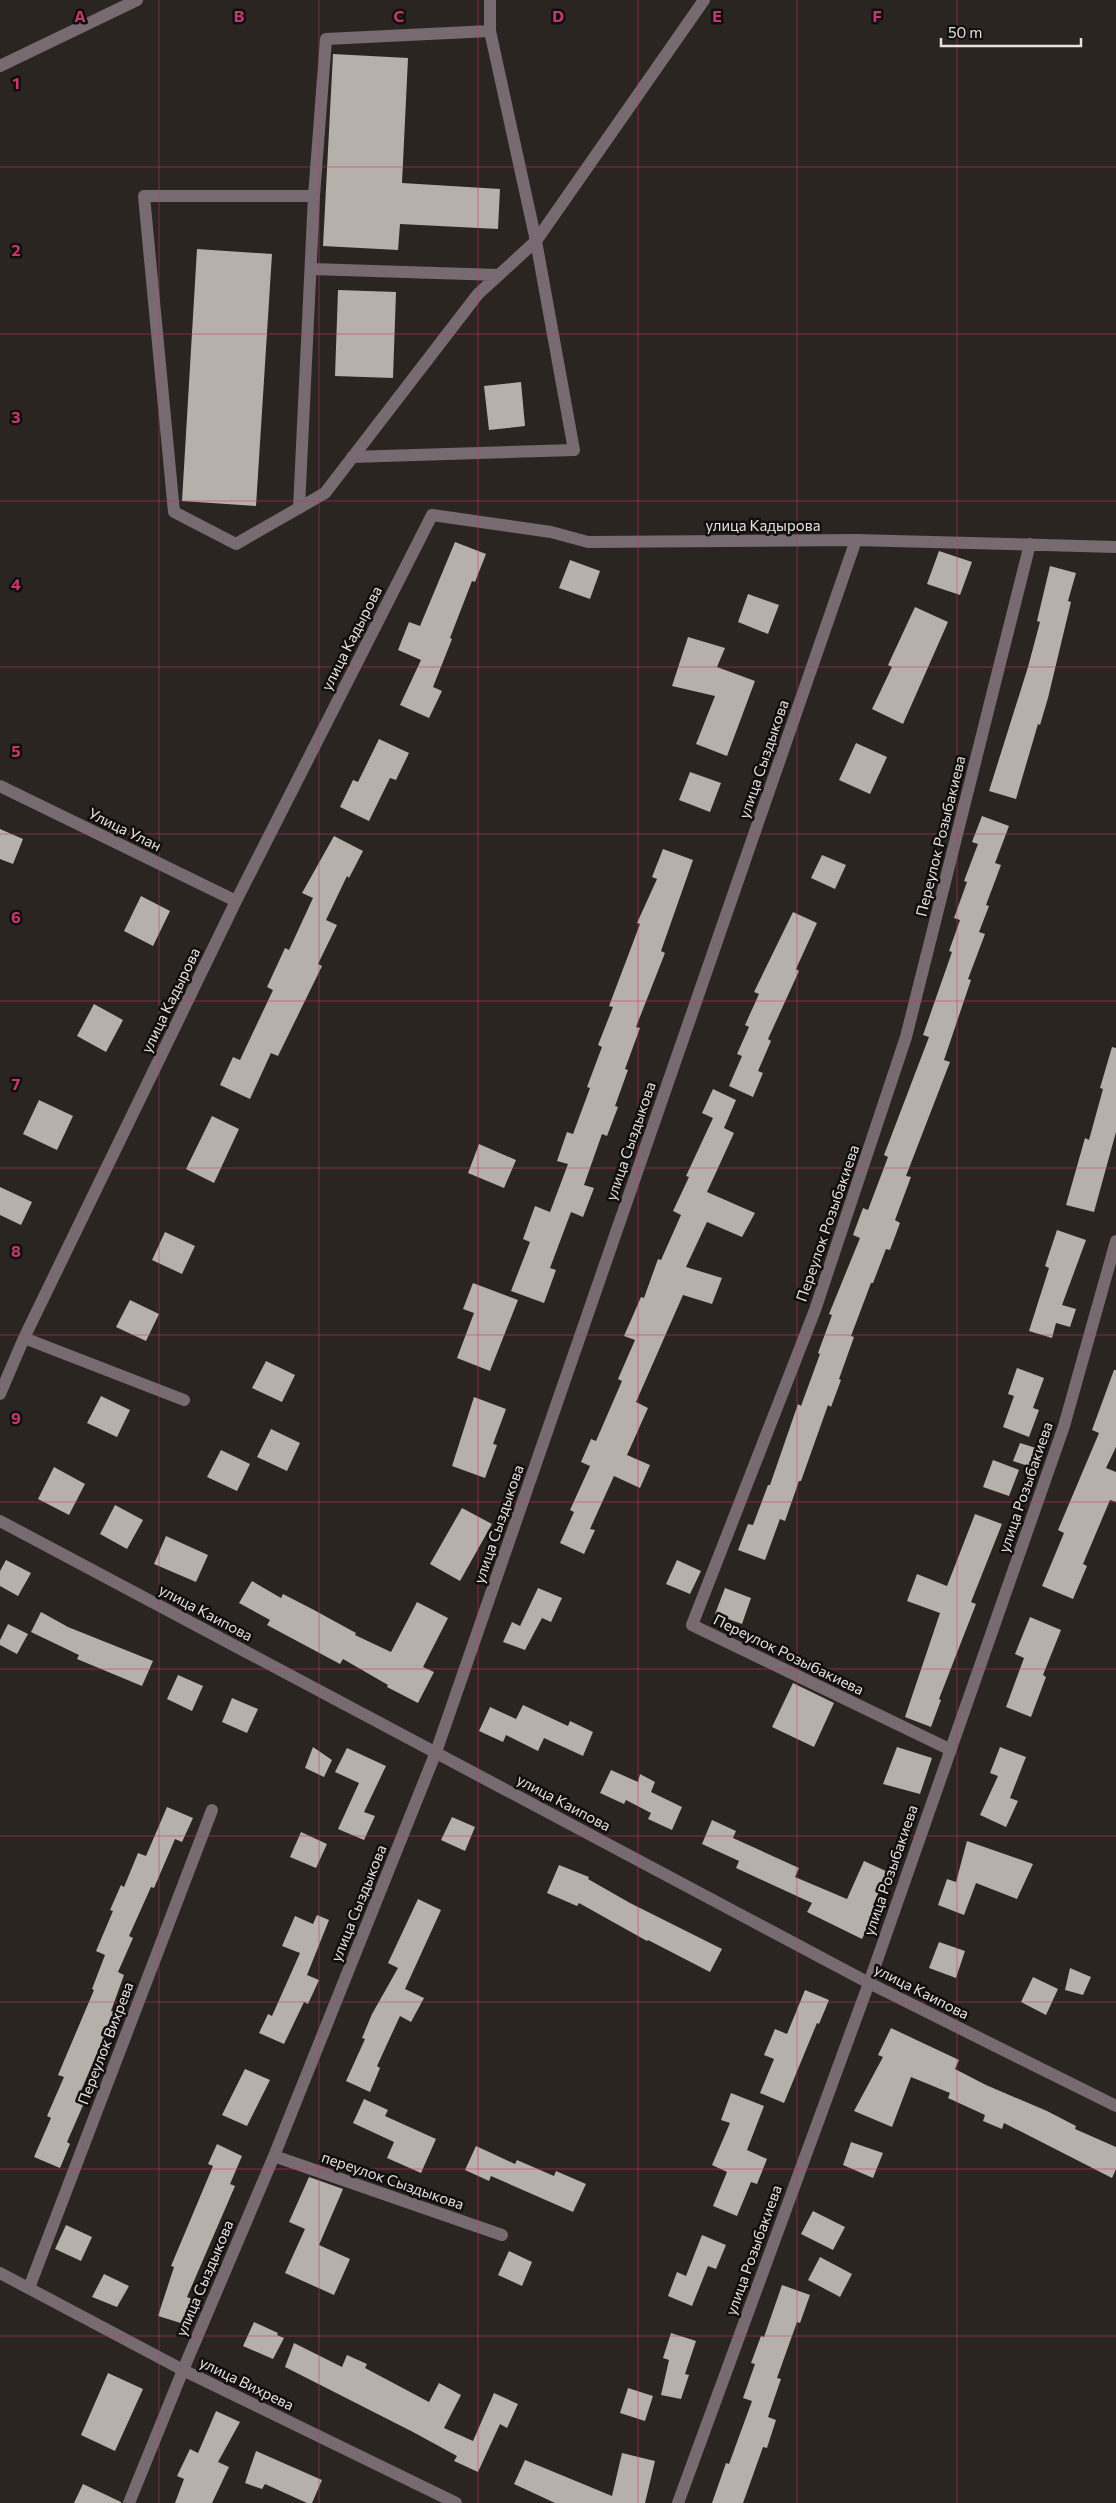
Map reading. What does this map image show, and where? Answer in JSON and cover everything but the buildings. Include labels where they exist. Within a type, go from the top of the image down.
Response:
[{"type":"street","points":[[0,66],[137,0]]},
{"type":"street","points":[[352,457],[574,450],[536,241],[490,31],[490,0]]},
{"type":"street","points":[[314,196],[144,196],[174,512],[236,544],[325,493],[478,294],[536,241],[704,0]]},
{"type":"street","points":[[299,508],[314,196],[326,39],[490,31]]},
{"type":"street","points":[[310,269],[499,275]]},
{"type":"street","name":"улица Кадырова","points":[[0,1394],[24,1338],[236,901],[432,514],[551,532],[588,542],[856,540],[1116,547]]},
{"type":"street","name":"улица Сыздыкова","points":[[129,2503],[182,2370],[274,2156],[436,1752],[856,540]]},
{"type":"street","name":"Переулок Розыбакиева","points":[[949,1749],[692,1625],[815,1310],[906,1037],[1030,544]]},
{"type":"street","name":"Улица Улан","points":[[0,786],[236,901]]},
{"type":"street","name":"улица Розыбакиева","points":[[678,2503],[869,1983],[949,1749],[1064,1426],[1116,1241]]},
{"type":"street","points":[[24,1338],[184,1400]]},
{"type":"street","name":"улица Каипова","points":[[0,1521],[869,1983],[1116,2106]]},
{"type":"street","name":"Переулок Вихрева","points":[[28,2288],[212,1810]]},
{"type":"street","name":"переулок Сыздыкова","points":[[274,2156],[502,2235]]},
{"type":"street","name":"улица Вихрева","points":[[0,2273],[182,2370],[456,2503]]}]
